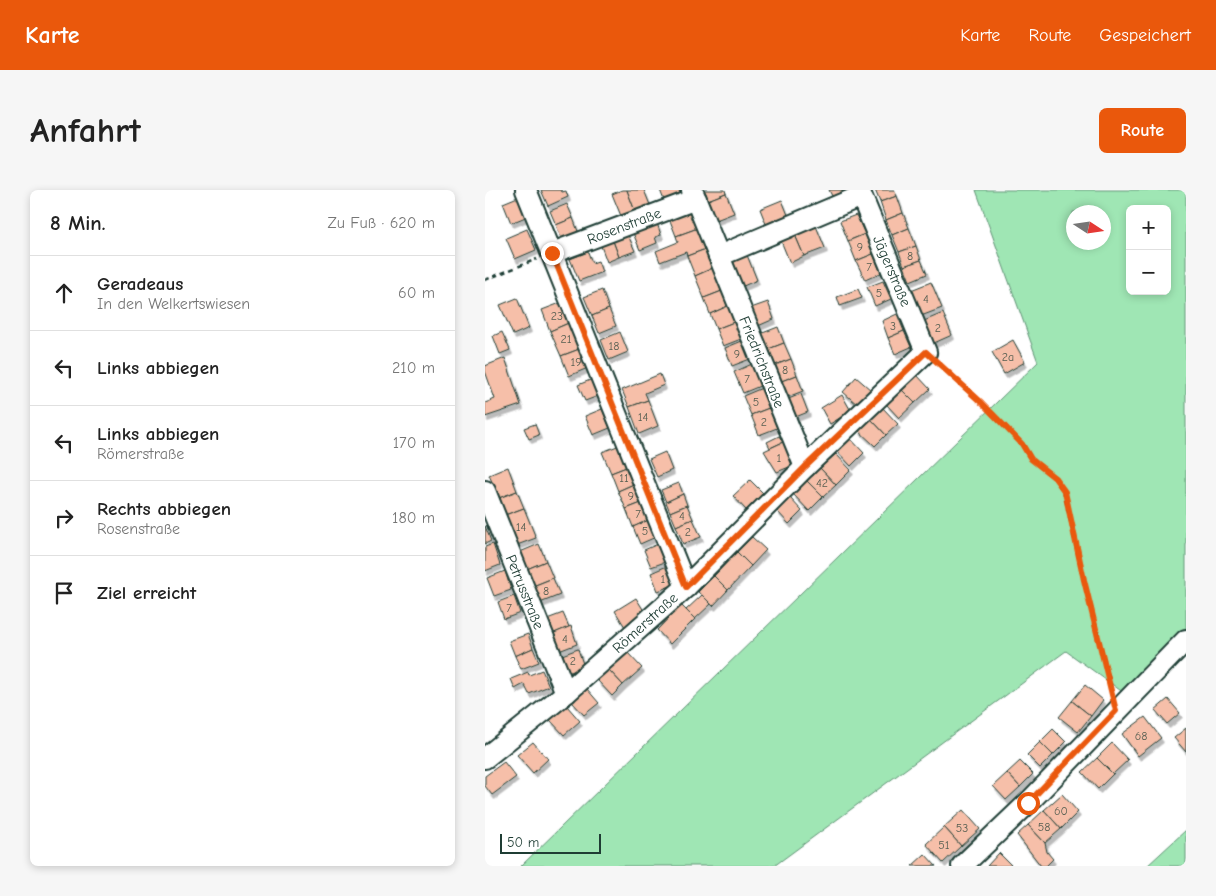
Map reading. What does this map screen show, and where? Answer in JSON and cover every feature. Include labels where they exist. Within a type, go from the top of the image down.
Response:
[{"type":"street","points":[[527,190],[686,587]]},
{"type":"street","points":[[719,256],[860,193]]},
{"type":"street","name":"Jägerstraße","points":[[860,193],[926,352]]},
{"type":"street","name":"Rosenstraße","points":[[552,253],[694,194]]},
{"type":"street","name":"Friedrichstraße","points":[[694,194],[805,467]]},
{"type":"street","name":"Römerstraße","points":[[485,758],[566,694],[686,587],[805,467],[926,352]]},
{"type":"street","name":"Petrusstraße","points":[[485,491],[566,694]]},
{"type":"street","points":[[961,866],[1028,803],[1186,640]]},
{"type":"path","points":[[485,280],[552,253]]},
{"type":"path","points":[[926,352],[982,403],[1022,444],[1031,459],[1055,478],[1065,492],[1116,711]]},
{"type":"green space","points":[[976,190],[1186,190],[1186,628],[1124,693],[1066,651],[774,866],[521,866],[1038,362]]},
{"type":"green space","points":[[1186,830],[1186,866],[1147,866]]},
{"type":"building","points":[[541,190],[566,191],[568,197],[548,206]]},
{"type":"building","points":[[627,190],[635,211],[621,216],[612,194]]},
{"type":"building","points":[[627,190],[644,190],[650,205],[635,211]]},
{"type":"building","points":[[660,190],[679,190],[681,197],[665,203]]},
{"type":"building","points":[[704,190],[725,190],[726,193],[708,200]]},
{"type":"building","points":[[829,190],[847,190],[848,193],[833,198]]},
{"type":"building","points":[[875,190],[894,190],[897,196],[880,202]]},
{"type":"building","points":[[726,193],[734,213],[716,220],[708,200]]},
{"type":"building","points":[[520,196],[528,216],[511,223],[503,203]]},
{"type":"building","points":[[897,196],[903,213],[886,220],[880,202]]},
{"type":"building","points":[[782,200],[788,215],[766,224],[760,209]]},
{"type":"building","points":[[567,204],[573,218],[556,225],[550,211]]},
{"type":"building","points":[[690,210],[698,228],[676,236],[669,218]]},
{"type":"building","points":[[903,213],[909,228],[892,235],[886,220]]},
{"type":"building","points":[[856,215],[865,234],[848,241],[840,221]]},
{"type":"building","points":[[573,218],[579,234],[562,241],[556,225]]},
{"type":"building","points":[[657,223],[661,235],[655,237],[657,243],[640,250],[633,233]]},
{"type":"building","points":[[816,226],[825,248],[804,256],[795,235]]},
{"type":"building","points":[[698,228],[706,249],[687,256],[686,252],[660,262],[656,251],[678,242],[676,236]]},
{"type":"building","points":[[909,228],[916,246],[899,252],[892,235]]},
{"type":"building","points":[[527,229],[536,250],[515,259],[506,238]]},
{"type":"building","points":[[865,234],[873,254],[856,261],[848,241]]},
{"type":"building","points":[[628,235],[635,251],[619,257],[613,241]]},
{"type":"building","points":[[795,235],[804,256],[790,263],[781,241]]},
{"type":"building","points":[[613,241],[619,257],[607,262],[601,246]]},
{"type":"building","points":[[916,246],[921,260],[904,266],[899,252]]},
{"type":"building","points":[[706,249],[713,268],[695,276],[687,256]]},
{"type":"building","points":[[588,252],[592,263],[598,261],[602,272],[579,281],[570,259]]},
{"type":"building","points":[[873,254],[881,273],[865,280],[856,261]]},
{"type":"building","points":[[747,255],[757,280],[741,287],[731,262]]},
{"type":"building","points":[[921,260],[927,274],[910,281],[904,266]]},
{"type":"building","points":[[713,268],[722,291],[704,298],[695,276]]},
{"type":"building","points":[[883,281],[891,299],[875,306],[867,287]]},
{"type":"building","points":[[931,282],[942,308],[921,316],[911,290]]},
{"type":"building","points":[[858,289],[862,298],[840,306],[837,297]]},
{"type":"building","points":[[602,290],[609,309],[592,316],[584,297]]},
{"type":"building","points":[[722,291],[728,306],[710,314],[704,298]]},
{"type":"building","points":[[517,298],[529,328],[513,335],[500,305]]},
{"type":"building","points":[[563,302],[571,322],[550,331],[542,310]]},
{"type":"building","points":[[768,302],[774,319],[758,326],[751,308]]},
{"type":"building","points":[[728,306],[734,322],[716,329],[710,314]]},
{"type":"building","points":[[609,309],[616,326],[599,333],[592,316]]},
{"type":"building","points":[[943,313],[952,335],[934,343],[924,321]]},
{"type":"building","points":[[897,314],[904,331],[888,338],[882,321]]},
{"type":"building","points":[[571,322],[582,348],[561,356],[550,331]]},
{"type":"building","points":[[734,322],[741,339],[723,346],[716,329]]},
{"type":"building","points":[[778,327],[784,343],[766,350],[760,334]]},
{"type":"building","points":[[904,331],[911,347],[895,354],[888,338]]},
{"type":"building","points":[[502,332],[510,350],[500,354],[493,336]]},
{"type":"building","points":[[620,332],[628,352],[609,360],[601,340]]},
{"type":"building","points":[[1013,340],[1025,362],[1004,374],[992,352]]},
{"type":"building","points":[[742,341],[750,359],[732,366],[725,348]]},
{"type":"building","points":[[784,343],[791,359],[773,366],[766,350]]},
{"type":"building","points":[[582,348],[590,367],[569,376],[561,356]]},
{"type":"building","points":[[505,358],[521,405],[485,417],[485,403],[495,399],[485,366]]},
{"type":"building","points":[[791,359],[797,375],[779,382],[773,366]]},
{"type":"building","points":[[752,364],[760,386],[743,393],[734,372]]},
{"type":"building","points":[[660,374],[664,385],[645,393],[648,400],[629,407],[622,390]]},
{"type":"building","points":[[916,374],[930,389],[915,403],[901,389]]},
{"type":"building","points":[[797,375],[803,391],[785,398],[779,382]]},
{"type":"building","points":[[856,377],[871,390],[858,405],[843,392]]},
{"type":"building","points":[[595,378],[601,395],[585,401],[578,385]]},
{"type":"building","points":[[762,388],[769,408],[751,415],[743,396]]},
{"type":"building","points":[[901,389],[915,403],[899,418],[886,404]]},
{"type":"building","points":[[801,394],[808,412],[793,418],[786,400]]},
{"type":"building","points":[[842,395],[851,411],[830,424],[821,408]]},
{"type":"building","points":[[648,400],[658,426],[639,434],[629,407]]},
{"type":"building","points":[[882,407],[898,424],[886,435],[870,418]]},
{"type":"building","points":[[769,408],[777,428],[759,435],[751,415]]},
{"type":"building","points":[[602,409],[610,428],[593,435],[585,416]]},
{"type":"building","points":[[870,418],[886,435],[875,446],[858,430]]},
{"type":"building","points":[[535,424],[539,435],[529,439],[524,428]]},
{"type":"building","points":[[779,436],[783,442],[770,448],[767,442]]},
{"type":"building","points":[[849,437],[864,453],[851,466],[836,450]]},
{"type":"building","points":[[783,442],[794,465],[777,472],[764,451]]},
{"type":"building","points":[[620,445],[629,466],[611,473],[602,452]]},
{"type":"building","points":[[665,452],[672,470],[657,477],[649,459]]},
{"type":"building","points":[[836,454],[851,470],[836,485],[820,468]]},
{"type":"building","points":[[629,466],[636,483],[618,491],[611,473]]},
{"type":"building","points":[[508,467],[517,491],[499,498],[489,475]]},
{"type":"building","points":[[820,468],[836,485],[823,497],[807,481]]},
{"type":"building","points":[[750,480],[763,493],[746,510],[733,496]]},
{"type":"building","points":[[807,481],[823,497],[809,511],[793,494]]},
{"type":"building","points":[[636,483],[644,502],[626,509],[618,491]]},
{"type":"building","points":[[679,483],[683,494],[666,502],[661,490]]},
{"type":"building","points":[[517,491],[524,508],[505,515],[499,498]]},
{"type":"building","points":[[683,494],[687,505],[670,512],[666,502]]},
{"type":"building","points":[[790,498],[802,511],[789,524],[777,511]]},
{"type":"building","points":[[644,502],[651,519],[633,527],[626,509]]},
{"type":"building","points":[[687,505],[693,519],[676,526],[670,512]]},
{"type":"building","points":[[524,508],[536,538],[517,545],[505,515]]},
{"type":"building","points":[[651,519],[658,536],[640,544],[633,527]]},
{"type":"building","points":[[693,519],[701,537],[683,544],[676,526]]},
{"type":"building","points":[[485,526],[491,541],[485,544]]},
{"type":"building","points":[[752,537],[766,550],[751,566],[737,552]]},
{"type":"building","points":[[493,544],[500,565],[485,571],[485,547]]},
{"type":"building","points":[[539,544],[546,561],[527,569],[520,552]]},
{"type":"building","points":[[658,544],[665,562],[651,567],[644,550]]},
{"type":"building","points":[[737,552],[751,566],[728,590],[714,576]]},
{"type":"building","points":[[546,561],[553,578],[533,586],[527,569]]},
{"type":"building","points":[[667,566],[675,584],[658,591],[651,573]]},
{"type":"building","points":[[505,571],[511,590],[494,596],[487,578]]},
{"type":"building","points":[[714,576],[728,590],[713,606],[698,592]]},
{"type":"building","points":[[553,578],[560,595],[540,603],[533,586]]},
{"type":"building","points":[[702,595],[711,604],[695,619],[686,610]]},
{"type":"building","points":[[514,596],[520,613],[504,619],[498,602]]},
{"type":"building","points":[[636,598],[646,614],[625,627],[615,611]]},
{"type":"building","points":[[681,605],[695,619],[670,644],[657,630]]},
{"type":"building","points":[[563,613],[569,627],[552,634],[547,619]]},
{"type":"building","points":[[571,626],[577,644],[559,651],[552,634]]},
{"type":"building","points":[[528,634],[533,648],[515,656],[509,641]]},
{"type":"building","points":[[533,648],[539,662],[521,669],[515,656]]},
{"type":"building","points":[[578,649],[584,667],[568,673],[562,655]]},
{"type":"building","points":[[627,652],[642,668],[623,685],[608,669]]},
{"type":"building","points":[[608,669],[623,685],[612,696],[597,680]]},
{"type":"building","points":[[542,670],[549,686],[529,694],[524,684],[515,689],[511,679],[528,672],[529,675]]},
{"type":"building","points":[[1085,685],[1103,700],[1091,716],[1072,701]]},
{"type":"building","points":[[587,689],[599,703],[584,715],[572,702]]},
{"type":"building","points":[[1168,699],[1180,713],[1167,724],[1155,710]]},
{"type":"building","points":[[1072,701],[1091,716],[1078,732],[1059,717]]},
{"type":"building","points":[[567,706],[580,721],[564,735],[550,720]]},
{"type":"building","points":[[1145,717],[1161,738],[1138,756],[1122,734]]},
{"type":"building","points":[[1186,728],[1186,752],[1174,738]]},
{"type":"building","points":[[1053,729],[1066,742],[1053,755],[1040,742]]},
{"type":"building","points":[[533,742],[548,759],[533,773],[517,755]]},
{"type":"building","points":[[1040,742],[1053,755],[1040,768],[1027,755]]},
{"type":"building","points":[[1112,743],[1128,760],[1113,774],[1097,758]]},
{"type":"building","points":[[1097,758],[1113,774],[1098,789],[1082,772]]},
{"type":"building","points":[[1020,761],[1033,774],[1020,787],[1007,773]]},
{"type":"building","points":[[504,762],[516,777],[492,795],[485,786],[485,776]]},
{"type":"building","points":[[1007,773],[1020,787],[1006,800],[993,786]]},
{"type":"building","points":[[1062,794],[1078,812],[1061,829],[1044,810]]},
{"type":"building","points":[[963,810],[980,829],[961,846],[944,827]]},
{"type":"building","points":[[1044,810],[1061,829],[1045,843],[1028,825]]},
{"type":"building","points":[[1028,825],[1045,843],[1047,852],[1053,859],[1046,866],[1041,866],[1017,835]]},
{"type":"building","points":[[944,827],[961,846],[943,863],[926,844]]},
{"type":"building","points":[[999,853],[1012,866],[987,866]]},
{"type":"building","points":[[925,854],[936,866],[912,866]]},
{"type":"route","points":[[552,253],[686,587],[805,467],[926,352],[982,403],[1022,444],[1031,459],[1055,478],[1065,492],[1116,711],[1028,803]]}]
